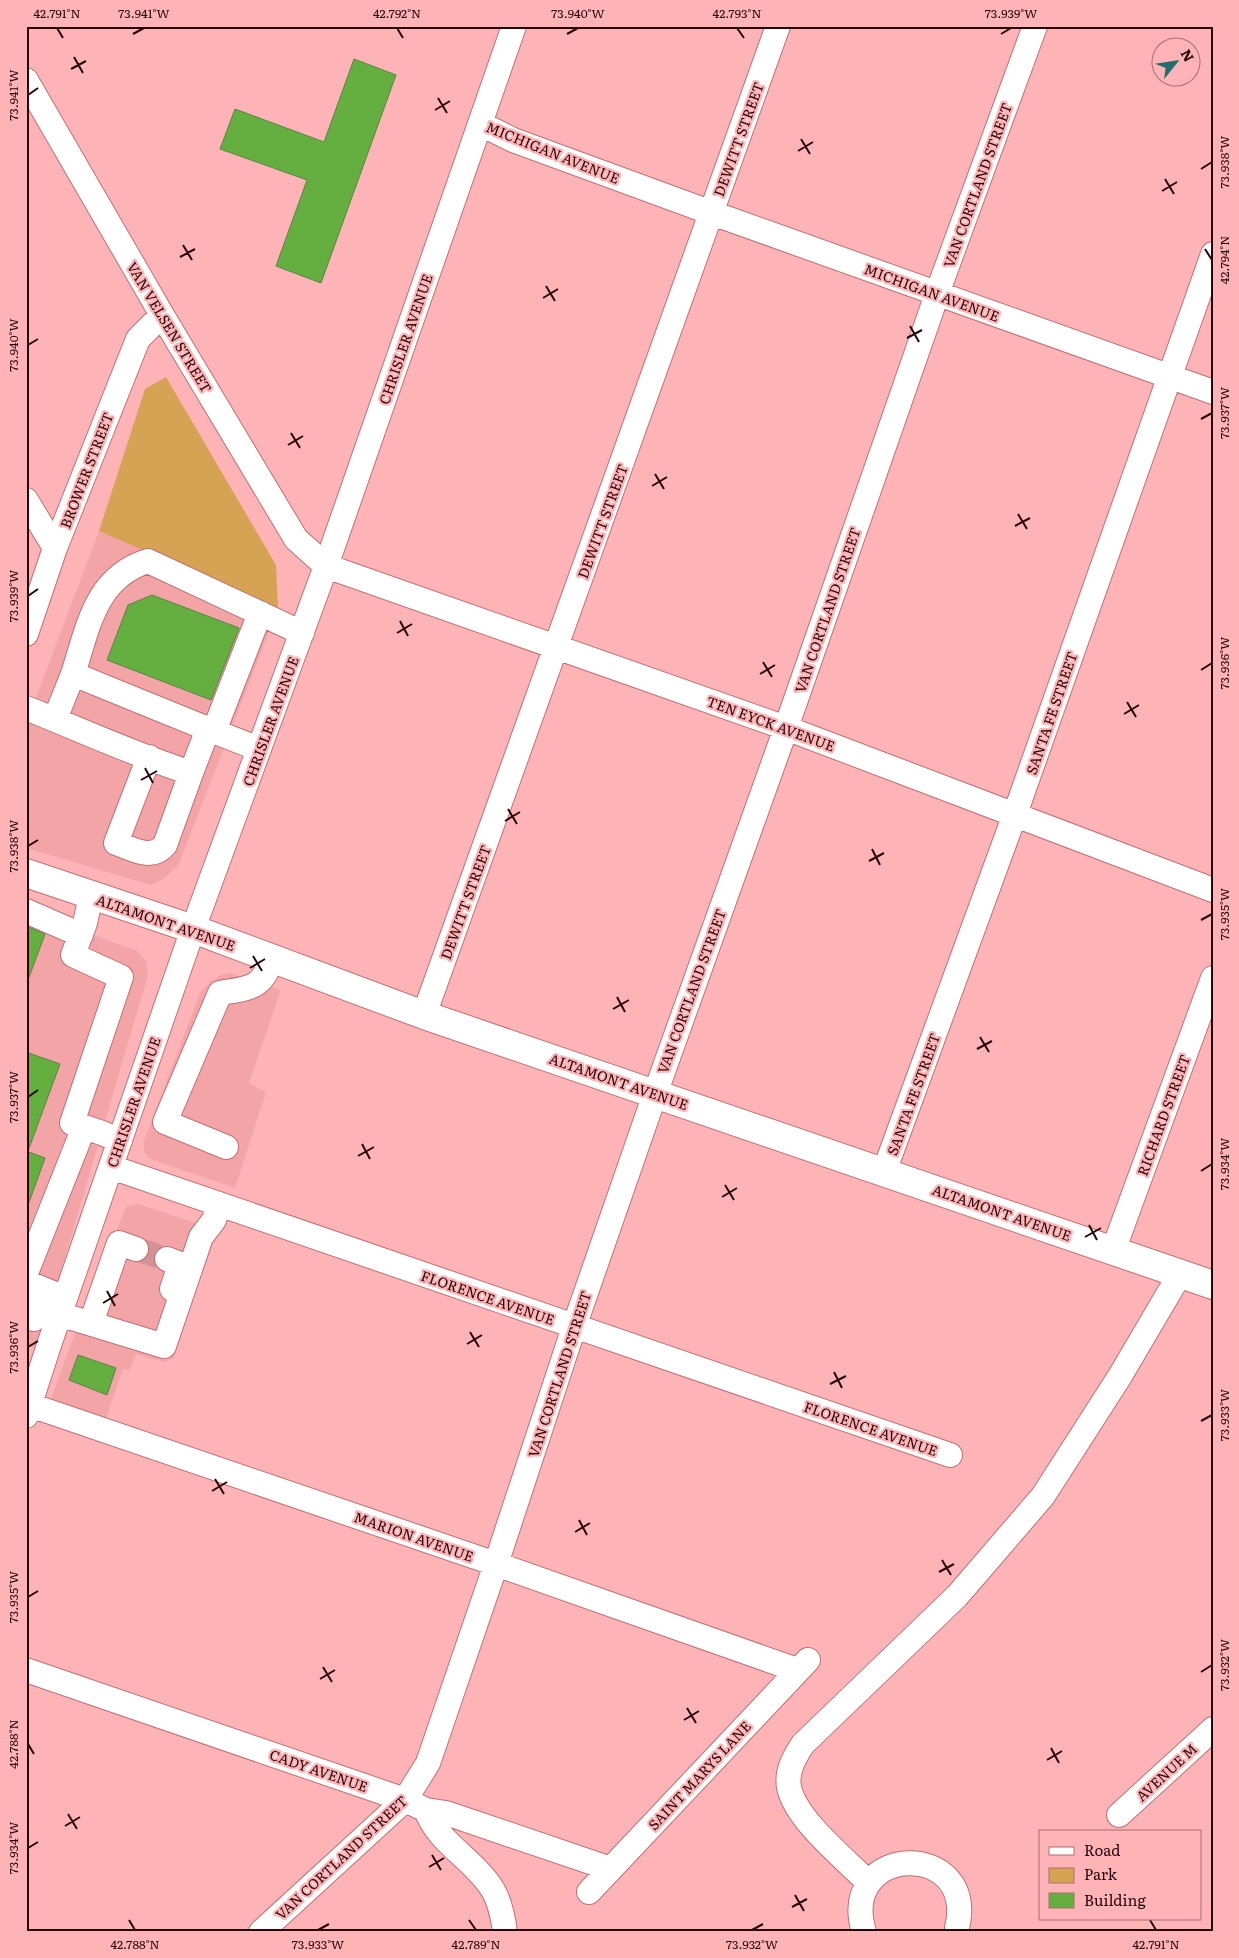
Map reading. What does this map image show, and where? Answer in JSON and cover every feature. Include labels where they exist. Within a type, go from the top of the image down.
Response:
[{"type":"main road","name":"ALTAMONT AVENUE","points":[[26,873],[193,930],[424,1015],[1213,1285]]},
{"type":"street","name":"CHRISLER AVENUE","points":[[28,1410],[62,1306],[193,930],[326,566],[514,26]]},
{"type":"street","name":"DEWITT STREET","points":[[424,1015],[778,26]]},
{"type":"street","name":"VAN CORTLAND STREET","points":[[261,1932],[416,1805],[428,1763],[574,1327],[655,1094],[786,728],[940,287],[1035,26]]},
{"type":"street","name":"VAN VELSEN STREET","points":[[26,80],[162,315],[296,539],[326,566]]},
{"type":"street","name":"MICHIGAN AVENUE","points":[[481,124],[517,127],[714,205],[1171,370],[1213,392]]},
{"type":"street","name":"SANTA FE STREET","points":[[884,1172],[1016,814],[1213,254]]},
{"type":"street","name":"BROWER STREET","points":[[26,634],[55,548],[138,339],[162,315]]},
{"type":"street","name":"MICHIGAN AVENUE","points":[[1171,370],[1213,378]]},
{"type":"street","points":[[26,500],[55,548]]},
{"type":"street","points":[[55,719],[102,593],[132,566],[148,561],[302,633]]},
{"type":"street","name":"TEN EYCK AVENUE","points":[[326,566],[786,728],[1213,890]]},
{"type":"street","points":[[149,757],[116,843],[146,854],[159,852],[165,845],[191,773],[260,613]]},
{"type":"street","points":[[73,674],[259,749]]},
{"type":"street","points":[[26,708],[191,773]]},
{"type":"street","points":[[91,896],[81,934],[73,955],[121,977],[72,1123],[120,1142]]},
{"type":"street","points":[[26,911],[81,934]]},
{"type":"street","points":[[165,1122],[220,993],[252,988],[266,975],[272,959]]},
{"type":"street","name":"RICHARD STREET","points":[[1113,1251],[1213,978]]},
{"type":"street","points":[[131,1108],[226,1147]]},
{"type":"street","points":[[30,1318],[32,1281],[84,1127]]},
{"type":"street","name":"FLORENCE AVENUE","points":[[111,1166],[950,1455]]},
{"type":"street","points":[[32,1281],[62,1306],[98,1326],[164,1346],[201,1237],[214,1220],[219,1204]]},
{"type":"street","points":[[98,1326],[119,1243],[136,1249]]},
{"type":"street","points":[[98,1326],[120,1320],[158,1332],[180,1264],[167,1260]]},
{"type":"street","points":[[869,1883],[798,1810],[789,1786],[792,1761],[803,1744],[957,1596],[1043,1496],[1120,1376],[1180,1274]]},
{"type":"street","name":"MARION AVENUE","points":[[28,1410],[803,1664]]},
{"type":"street","name":"SAINT MARYS LANE","points":[[588,1892],[803,1664]]},
{"type":"street","name":"CADY AVENUE","points":[[26,1670],[416,1805],[446,1813],[611,1869]]},
{"type":"street","name":"AVENUE M","points":[[1119,1816],[1213,1729]]},
{"type":"street","points":[[416,1805],[432,1826],[491,1887],[503,1913],[505,1932]]},
{"type":"street","points":[[864,1932],[860,1912],[861,1901],[869,1883],[877,1874],[898,1863],[922,1863],[933,1868],[951,1883],[960,1905],[957,1928]]},
{"type":"shaded area","points":[[99,531],[278,609],[178,866],[163,879],[151,885],[26,848],[26,724]]},
{"type":"shaded area","points":[[26,910],[137,951],[146,961],[148,975],[38,1349],[26,1345]]},
{"type":"shaded area","points":[[230,973],[281,990],[249,1083],[266,1092],[235,1188],[150,1159],[144,1152],[144,1141],[200,993],[210,982],[221,975]]},
{"type":"shaded area","points":[[138,1204],[217,1230],[173,1359],[164,1362],[136,1354],[129,1371],[123,1368],[105,1422],[50,1402],[69,1349],[126,1207]]},
{"type":"green space","points":[[166,377],[276,565],[278,609],[99,531],[145,389]]},
{"type":"building","points":[[354,59],[396,75],[321,283],[276,266],[307,180],[220,149],[235,109],[324,142]]},
{"type":"building","points":[[152,595],[239,628],[211,700],[107,660],[128,605]]},
{"type":"building","points":[[26,926],[45,934],[28,980],[26,980]]},
{"type":"building","points":[[26,1052],[60,1064],[28,1151],[26,1151]]},
{"type":"building","points":[[26,1151],[45,1158],[28,1205],[26,1205]]},
{"type":"building","points":[[78,1355],[116,1368],[107,1395],[69,1380]]},
{"type":"tunnel","points":[[136,1249],[167,1259]]}]
